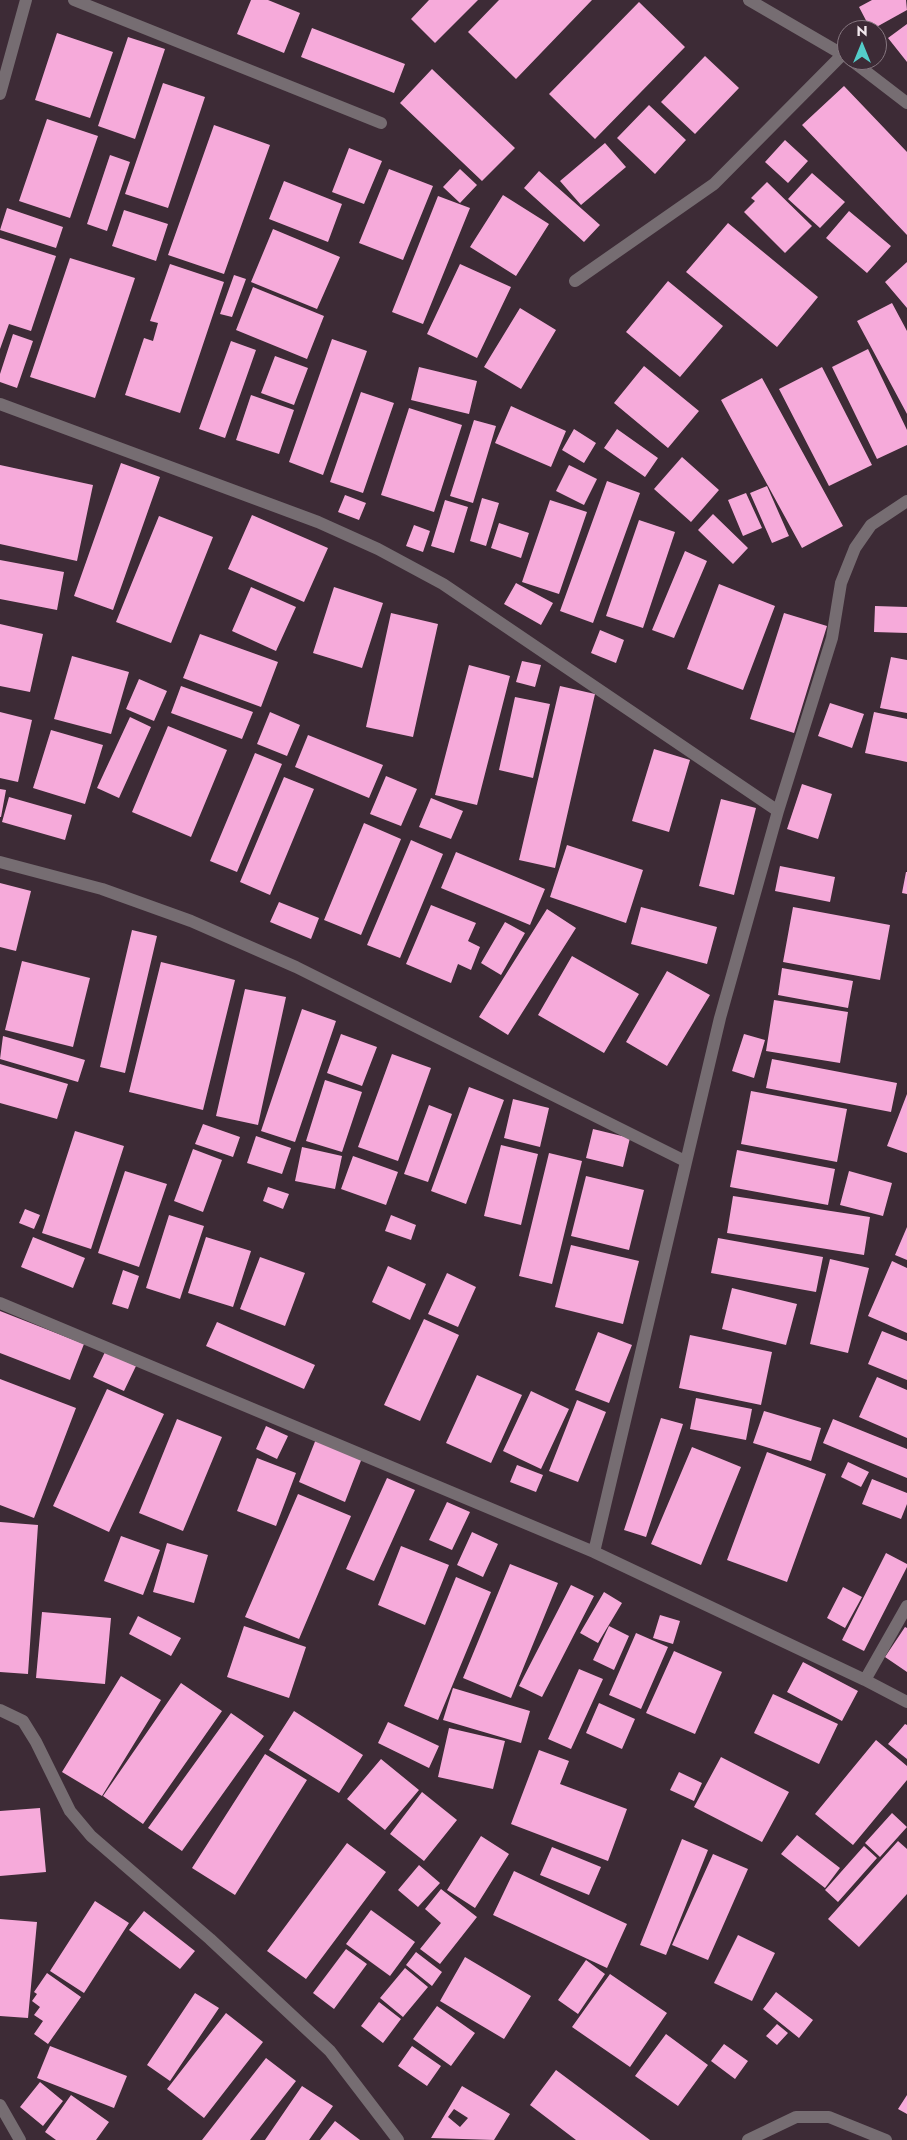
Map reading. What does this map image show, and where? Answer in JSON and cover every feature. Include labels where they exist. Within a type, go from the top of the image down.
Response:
[{"type":"street","points":[[0,94],[26,0]]},
{"type":"street","points":[[74,0],[382,123]]},
{"type":"street","points":[[750,0],[837,51]]},
{"type":"street","points":[[575,281],[714,184],[837,67]]},
{"type":"street","points":[[864,70],[907,103]]},
{"type":"street","points":[[0,404],[318,522],[378,549],[443,584],[778,811]]},
{"type":"street","points":[[594,1552],[720,1018],[778,811],[832,638],[841,583],[855,548],[871,525],[907,501]]},
{"type":"street","points":[[0,862],[102,889],[191,920],[296,967],[685,1161]]},
{"type":"street","points":[[0,1303],[594,1552],[865,1680],[907,1702]]},
{"type":"street","points":[[865,1680],[907,1606]]},
{"type":"street","points":[[0,1710],[23,1721],[36,1742],[70,1811],[91,1836],[210,1939],[330,2051],[398,2140]]},
{"type":"street","points":[[0,2105],[20,2140]]},
{"type":"street","points":[[748,2140],[796,2117],[829,2117],[886,2140]]},
{"type":"building","points":[[251,0],[268,0],[300,13],[284,53],[237,34]]},
{"type":"building","points":[[429,0],[478,0],[435,43],[411,19]]},
{"type":"building","points":[[499,0],[592,0],[516,79],[468,32]]},
{"type":"building","points":[[872,0],[906,0],[907,10],[887,21],[866,20],[859,7]]},
{"type":"building","points":[[639,2],[685,47],[595,139],[549,94]]},
{"type":"building","points":[[907,24],[907,62],[888,38]]},
{"type":"building","points":[[312,28],[405,64],[394,93],[301,57]]},
{"type":"building","points":[[57,33],[113,52],[90,118],[35,100]]},
{"type":"building","points":[[128,37],[165,49],[135,139],[98,126]]},
{"type":"building","points":[[705,56],[739,88],[695,134],[661,102]]},
{"type":"building","points":[[432,69],[515,148],[482,181],[400,103]]},
{"type":"building","points":[[163,83],[205,97],[168,208],[125,194]]},
{"type":"building","points":[[844,86],[907,152],[907,235],[802,125]]},
{"type":"building","points":[[649,105],[686,140],[655,174],[617,138]]},
{"type":"building","points":[[47,119],[98,136],[70,218],[19,201]]},
{"type":"building","points":[[214,125],[270,145],[224,274],[168,255]]},
{"type":"building","points":[[785,140],[808,161],[788,183],[765,162]]},
{"type":"building","points":[[605,143],[626,167],[581,205],[560,181]]},
{"type":"building","points":[[349,148],[382,161],[364,204],[332,192]]},
{"type":"building","points":[[110,155],[130,162],[107,231],[87,224]]},
{"type":"building","points":[[389,169],[433,186],[403,260],[359,243]]},
{"type":"building","points":[[460,169],[477,185],[460,203],[443,187]]},
{"type":"building","points":[[539,171],[600,225],[584,242],[524,188]]},
{"type":"building","points":[[812,173],[845,202],[820,228],[788,199]]},
{"type":"building","points":[[284,181],[342,204],[328,242],[269,219]]},
{"type":"building","points":[[767,182],[812,226],[785,253],[744,212],[755,201],[751,198]]},
{"type":"building","points":[[503,195],[549,224],[516,276],[470,247]]},
{"type":"building","points":[[438,196],[470,208],[423,324],[392,312]]},
{"type":"building","points":[[7,208],[63,227],[56,248],[0,230]]},
{"type":"building","points":[[124,210],[168,224],[156,261],[112,246]]},
{"type":"building","points":[[849,211],[891,246],[867,273],[826,238]]},
{"type":"building","points":[[728,223],[818,297],[777,347],[686,272]]},
{"type":"building","points":[[273,229],[340,257],[317,309],[251,282]]},
{"type":"building","points":[[0,238],[56,256],[31,331],[9,324],[0,349]]},
{"type":"building","points":[[70,258],[135,278],[95,398],[30,377]]},
{"type":"building","points":[[907,262],[907,308],[885,282]]},
{"type":"building","points":[[170,264],[224,282],[180,413],[125,395],[144,338],[153,341],[158,323],[150,321]]},
{"type":"building","points":[[460,264],[511,287],[477,358],[427,334]]},
{"type":"building","points":[[234,275],[246,279],[232,317],[220,314]]},
{"type":"building","points":[[668,281],[723,326],[680,377],[626,332]]},
{"type":"building","points":[[253,287],[324,316],[307,359],[236,330]]},
{"type":"building","points":[[892,303],[907,331],[907,414],[857,321]]},
{"type":"building","points":[[520,308],[556,330],[521,389],[484,367]]},
{"type":"building","points":[[13,334],[33,341],[17,388],[0,382],[0,374]]},
{"type":"building","points":[[332,339],[367,351],[323,475],[289,462]]},
{"type":"building","points":[[231,341],[256,350],[225,438],[199,429]]},
{"type":"building","points":[[868,349],[907,430],[907,445],[877,459],[832,367]]},
{"type":"building","points":[[275,356],[308,368],[294,405],[261,393]]},
{"type":"building","points":[[644,366],[699,411],[668,448],[614,403]]},
{"type":"building","points":[[419,367],[477,381],[469,414],[411,400]]},
{"type":"building","points":[[822,367],[872,465],[829,486],[779,389]]},
{"type":"building","points":[[762,378],[843,526],[802,548],[721,400]]},
{"type":"building","points":[[361,392],[394,403],[363,493],[330,482]]},
{"type":"building","points":[[251,395],[294,410],[279,454],[236,440]]},
{"type":"building","points":[[511,406],[566,431],[551,467],[495,443]]},
{"type":"building","points":[[409,408],[462,425],[434,512],[381,495]]},
{"type":"building","points":[[474,420],[496,426],[473,503],[450,496]]},
{"type":"building","points":[[574,429],[596,443],[584,463],[562,450]]},
{"type":"building","points":[[617,429],[658,458],[645,477],[604,448]]},
{"type":"building","points":[[682,457],[719,490],[691,522],[654,489]]},
{"type":"building","points":[[121,463],[160,477],[113,610],[74,596]]},
{"type":"building","points":[[0,465],[93,485],[77,561],[0,544]]},
{"type":"building","points":[[569,465],[597,479],[584,505],[556,491]]},
{"type":"building","points":[[607,481],[640,493],[593,623],[560,611]]},
{"type":"building","points":[[767,486],[789,536],[772,543],[750,493]]},
{"type":"building","points":[[746,493],[762,528],[743,536],[728,500]]},
{"type":"building","points":[[345,495],[366,503],[359,520],[338,512]]},
{"type":"building","points":[[482,498],[499,503],[486,546],[470,541]]},
{"type":"building","points":[[445,500],[468,507],[454,553],[431,546]]},
{"type":"building","points":[[550,500],[587,512],[559,594],[522,582]]},
{"type":"building","points":[[713,514],[748,548],[733,564],[698,530]]},
{"type":"building","points":[[252,515],[328,548],[304,602],[228,569]]},
{"type":"building","points":[[159,516],[213,537],[171,643],[116,622]]},
{"type":"building","points":[[639,520],[675,532],[643,628],[606,616]]},
{"type":"building","points":[[499,523],[529,533],[521,558],[491,548]]},
{"type":"building","points":[[414,525],[430,531],[423,552],[406,546]]},
{"type":"building","points":[[685,551],[707,561],[674,638],[652,630]]},
{"type":"building","points":[[0,560],[64,572],[57,610],[0,599]]},
{"type":"building","points":[[516,583],[553,603],[541,625],[504,604]]},
{"type":"building","points":[[719,584],[775,606],[743,690],[687,669]]},
{"type":"building","points":[[251,587],[296,607],[276,651],[232,631]]},
{"type":"building","points":[[334,587],[383,603],[362,668],[313,653]]},
{"type":"building","points":[[875,606],[907,607],[907,633],[874,632]]},
{"type":"building","points":[[391,613],[438,624],[413,737],[366,727]]},
{"type":"building","points":[[784,613],[827,626],[794,733],[750,719]]},
{"type":"building","points":[[0,624],[43,634],[30,692],[0,686]]},
{"type":"building","points":[[600,630],[624,640],[616,663],[591,653]]},
{"type":"building","points":[[200,634],[278,662],[261,707],[183,678]]},
{"type":"building","points":[[72,656],[129,672],[111,734],[54,719]]},
{"type":"building","points":[[891,657],[907,660],[907,713],[880,708]]},
{"type":"building","points":[[522,661],[541,665],[535,687],[516,682]]},
{"type":"building","points":[[469,665],[510,676],[477,805],[435,795]]},
{"type":"building","points":[[139,679],[167,691],[154,721],[126,709]]},
{"type":"building","points":[[181,686],[253,712],[242,739],[171,713]]},
{"type":"building","points":[[560,686],[595,694],[555,868],[519,860]]},
{"type":"building","points":[[515,697],[550,704],[533,778],[499,770]]},
{"type":"building","points":[[830,703],[864,714],[852,748],[818,736]]},
{"type":"building","points":[[0,712],[32,720],[18,782],[0,778]]},
{"type":"building","points":[[270,712],[300,725],[287,756],[257,744]]},
{"type":"building","points":[[874,712],[907,719],[907,762],[865,753]]},
{"type":"building","points":[[130,717],[151,727],[119,798],[97,788]]},
{"type":"building","points":[[168,726],[227,750],[191,837],[132,812]]},
{"type":"building","points":[[51,730],[103,745],[85,804],[33,788]]},
{"type":"building","points":[[308,735],[383,765],[369,798],[295,767]]},
{"type":"building","points":[[654,749],[690,760],[669,832],[632,821]]},
{"type":"building","points":[[255,753],[282,764],[237,872],[210,861]]},
{"type":"building","points":[[386,776],[417,789],[401,826],[370,814]]},
{"type":"building","points":[[284,777],[314,789],[270,895],[240,882]]},
{"type":"building","points":[[802,784],[832,794],[818,839],[787,829]]},
{"type":"building","points":[[0,789],[6,790],[1,817],[0,817]]},
{"type":"building","points":[[9,797],[72,815],[65,840],[2,822]]},
{"type":"building","points":[[431,798],[463,811],[451,839],[419,827]]},
{"type":"building","points":[[721,799],[756,808],[734,895],[699,886]]},
{"type":"building","points":[[364,823],[401,839],[361,935],[324,920]]},
{"type":"building","points":[[411,840],[443,854],[400,958],[367,945]]},
{"type":"building","points":[[567,845],[643,870],[626,923],[550,897]]},
{"type":"building","points":[[456,852],[545,889],[530,925],[441,888]]},
{"type":"building","points":[[780,866],[835,877],[830,902],[775,891]]},
{"type":"building","points":[[907,872],[907,894],[902,893]]},
{"type":"building","points":[[0,883],[31,891],[16,951],[0,947]]},
{"type":"building","points":[[279,902],[319,918],[311,939],[270,922]]},
{"type":"building","points":[[431,905],[476,923],[468,941],[480,947],[471,970],[458,964],[451,983],[406,964]]},
{"type":"building","points":[[641,907],[717,927],[707,964],[631,944]]},
{"type":"building","points":[[793,907],[890,925],[880,980],[783,962]]},
{"type":"building","points":[[547,909],[576,928],[508,1035],[479,1017]]},
{"type":"building","points":[[505,922],[525,933],[501,975],[481,963]]},
{"type":"building","points":[[132,930],[157,936],[125,1073],[100,1067]]},
{"type":"building","points":[[572,956],[639,994],[604,1053],[538,1015]]},
{"type":"building","points":[[22,961],[90,978],[73,1047],[5,1030]]},
{"type":"building","points":[[161,962],[235,980],[203,1110],[129,1092]]},
{"type":"building","points":[[782,968],[853,981],[848,1008],[778,995]]},
{"type":"building","points":[[667,971],[710,995],[667,1066],[626,1042]]},
{"type":"building","points":[[245,989],[286,997],[258,1125],[216,1116]]},
{"type":"building","points":[[774,1000],[848,1012],[840,1063],[766,1051]]},
{"type":"building","points":[[302,1009],[336,1021],[295,1142],[261,1131]]},
{"type":"building","points":[[341,1034],[377,1047],[362,1086],[327,1073]]},
{"type":"building","points":[[744,1034],[765,1040],[754,1078],[732,1071]]},
{"type":"building","points":[[3,1036],[85,1060],[78,1082],[0,1059]]},
{"type":"building","points":[[392,1054],[431,1068],[398,1161],[358,1147]]},
{"type":"building","points":[[772,1059],[897,1083],[891,1112],[766,1088]]},
{"type":"building","points":[[0,1064],[68,1084],[57,1119],[0,1103]]},
{"type":"building","points":[[325,1080],[362,1092],[342,1152],[306,1141]]},
{"type":"building","points":[[469,1087],[504,1100],[466,1204],[431,1191]]},
{"type":"building","points":[[751,1091],[847,1109],[837,1162],[741,1144]]},
{"type":"building","points":[[907,1094],[907,1153],[887,1146]]},
{"type":"building","points":[[513,1099],[549,1108],[540,1147],[504,1138]]},
{"type":"building","points":[[429,1105],[452,1114],[428,1182],[404,1174]]},
{"type":"building","points":[[203,1124],[240,1137],[233,1157],[195,1144]]},
{"type":"building","points":[[593,1129],[630,1138],[623,1167],[586,1158]]},
{"type":"building","points":[[75,1131],[124,1146],[91,1249],[42,1233]]},
{"type":"building","points":[[256,1136],[291,1148],[282,1174],[247,1163]]},
{"type":"building","points":[[501,1145],[538,1154],[521,1225],[484,1216]]},
{"type":"building","points":[[302,1147],[342,1156],[335,1189],[295,1181]]},
{"type":"building","points":[[193,1149],[222,1160],[203,1212],[174,1201]]},
{"type":"building","points":[[737,1150],[835,1169],[828,1205],[730,1187]]},
{"type":"building","points":[[549,1153],[582,1161],[552,1284],[519,1276]]},
{"type":"building","points":[[353,1156],[398,1172],[386,1205],[341,1189]]},
{"type":"building","points":[[125,1171],[167,1184],[139,1267],[98,1253]]},
{"type":"building","points":[[849,1171],[892,1183],[883,1216],[840,1205]]},
{"type":"building","points":[[586,1176],[644,1190],[629,1250],[571,1236]]},
{"type":"building","points":[[268,1187],[289,1194],[283,1209],[263,1201]]},
{"type":"building","points":[[733,1196],[870,1217],[864,1255],[727,1233]]},
{"type":"building","points":[[25,1209],[40,1215],[34,1229],[19,1223]]},
{"type":"building","points":[[169,1215],[204,1226],[180,1299],[146,1288]]},
{"type":"building","points":[[391,1215],[416,1225],[411,1240],[385,1231]]},
{"type":"building","points":[[907,1227],[907,1260],[895,1255]]},
{"type":"building","points":[[33,1237],[85,1258],[73,1288],[21,1267]]},
{"type":"building","points":[[206,1237],[251,1251],[233,1307],[188,1293]]},
{"type":"building","points":[[718,1238],[823,1257],[816,1292],[711,1273]]},
{"type":"building","points":[[571,1245],[639,1261],[623,1324],[555,1307]]},
{"type":"building","points":[[260,1257],[305,1273],[285,1326],[240,1309]]},
{"type":"building","points":[[830,1259],[869,1268],[848,1353],[810,1344]]},
{"type":"building","points":[[892,1261],[907,1268],[907,1333],[868,1316]]},
{"type":"building","points":[[388,1266],[426,1284],[410,1320],[372,1302]]},
{"type":"building","points":[[123,1270],[139,1276],[128,1309],[112,1304]]},
{"type":"building","points":[[447,1273],[476,1287],[458,1327],[428,1314]]},
{"type":"building","points":[[732,1288],[797,1304],[786,1345],[722,1329]]},
{"type":"building","points":[[0,1311],[84,1344],[70,1380],[0,1353]]},
{"type":"building","points":[[424,1319],[459,1335],[420,1421],[384,1405]]},
{"type":"building","points":[[217,1322],[315,1365],[304,1389],[206,1346]]},
{"type":"building","points":[[882,1331],[907,1341],[907,1380],[868,1364]]},
{"type":"building","points":[[598,1332],[632,1345],[609,1403],[575,1390]]},
{"type":"building","points":[[690,1335],[772,1352],[761,1405],[679,1388]]},
{"type":"building","points":[[105,1352],[136,1366],[124,1391],[93,1377]]},
{"type":"building","points":[[477,1375],[522,1395],[491,1463],[446,1443]]},
{"type":"building","points":[[877,1377],[907,1390],[907,1438],[859,1417]]},
{"type":"building","points":[[0,1379],[76,1408],[34,1518],[0,1505]]},
{"type":"building","points":[[107,1389],[164,1414],[109,1532],[53,1506]]},
{"type":"building","points":[[531,1391],[569,1409],[541,1469],[503,1451]]},
{"type":"building","points":[[696,1398],[752,1409],[746,1440],[690,1429]]},
{"type":"building","points":[[577,1400],[606,1412],[578,1482],[549,1471]]},
{"type":"building","points":[[764,1411],[821,1428],[811,1461],[753,1443]]},
{"type":"building","points":[[661,1418],[683,1424],[646,1537],[624,1530]]},
{"type":"building","points":[[177,1419],[222,1437],[183,1531],[139,1513]]},
{"type":"building","points":[[833,1419],[907,1449],[907,1478],[823,1443]]},
{"type":"building","points":[[266,1426],[288,1436],[277,1459],[256,1449]]},
{"type":"building","points":[[316,1439],[362,1458],[345,1502],[299,1482]]},
{"type":"building","points":[[692,1447],[741,1467],[701,1565],[651,1544]]},
{"type":"building","points":[[767,1452],[826,1474],[787,1582],[727,1560]]},
{"type":"building","points":[[257,1458],[296,1473],[276,1526],[237,1511]]},
{"type":"building","points":[[848,1462],[869,1472],[861,1487],[841,1477]]},
{"type":"building","points":[[517,1465],[543,1475],[536,1492],[510,1482]]},
{"type":"building","points":[[387,1478],[415,1490],[374,1581],[346,1569]]},
{"type":"building","points":[[872,1479],[907,1493],[907,1504],[901,1519],[862,1504]]},
{"type":"building","points":[[298,1494],[351,1516],[299,1639],[245,1617]]},
{"type":"building","points":[[447,1502],[470,1512],[452,1550],[429,1540]]},
{"type":"building","points":[[0,1522],[38,1525],[28,1674],[0,1672]]},
{"type":"building","points":[[472,1532],[498,1544],[483,1577],[457,1565]]},
{"type":"building","points":[[121,1536],[160,1550],[143,1595],[104,1581]]},
{"type":"building","points":[[167,1543],[208,1555],[194,1603],[153,1592]]},
{"type":"building","points":[[401,1546],[449,1565],[425,1625],[378,1605]]},
{"type":"building","points":[[886,1553],[907,1564],[907,1567],[864,1651],[842,1640]]},
{"type":"building","points":[[510,1564],[558,1583],[511,1698],[463,1678]]},
{"type":"building","points":[[456,1577],[491,1592],[438,1720],[404,1706]]},
{"type":"building","points":[[571,1585],[594,1596],[542,1697],[519,1686]]},
{"type":"building","points":[[843,1587],[862,1597],[845,1628],[827,1618]]},
{"type":"building","points":[[604,1592],[622,1603],[598,1643],[580,1633]]},
{"type":"building","points":[[42,1612],[111,1618],[105,1684],[36,1678]]},
{"type":"building","points":[[660,1615],[680,1621],[673,1644],[653,1638]]},
{"type":"building","points":[[138,1616],[181,1638],[171,1656],[129,1634]]},
{"type":"building","points":[[244,1626],[306,1647],[289,1698],[227,1677]]},
{"type":"building","points":[[609,1626],[629,1636],[614,1670],[593,1660]]},
{"type":"building","points":[[905,1627],[907,1628],[907,1672],[885,1657]]},
{"type":"building","points":[[636,1633],[668,1647],[641,1709],[609,1695]]},
{"type":"building","points":[[674,1651],[722,1672],[695,1734],[646,1713]]},
{"type":"building","points":[[803,1662],[858,1691],[842,1721],[787,1692]]},
{"type":"building","points":[[579,1669],[603,1679],[571,1749],[548,1739]]},
{"type":"building","points":[[121,1676],[161,1700],[102,1796],[62,1772]]},
{"type":"building","points":[[181,1683],[222,1711],[143,1824],[103,1796]]},
{"type":"building","points":[[453,1688],[530,1711],[521,1743],[443,1720]]},
{"type":"building","points":[[773,1694],[838,1724],[819,1764],[754,1733]]},
{"type":"building","points":[[599,1703],[635,1719],[622,1749],[586,1733]]},
{"type":"building","points":[[294,1711],[363,1755],[339,1793],[269,1750]]},
{"type":"building","points":[[231,1713],[264,1736],[182,1851],[148,1828]]},
{"type":"building","points":[[388,1722],[439,1746],[429,1768],[378,1743]]},
{"type":"building","points":[[905,1724],[907,1725],[907,1759],[888,1744]]},
{"type":"building","points":[[449,1728],[505,1741],[493,1789],[438,1777]]},
{"type":"building","points":[[876,1740],[907,1766],[907,1780],[853,1845],[815,1814]]},
{"type":"building","points":[[539,1750],[569,1761],[560,1784],[627,1809],[608,1861],[511,1824]]},
{"type":"building","points":[[265,1754],[307,1780],[235,1895],[192,1868]]},
{"type":"building","points":[[721,1757],[789,1792],[762,1842],[694,1807]]},
{"type":"building","points":[[381,1759],[419,1790],[385,1830],[347,1799]]},
{"type":"building","points":[[679,1772],[702,1783],[694,1801],[670,1790]]},
{"type":"building","points":[[422,1792],[457,1820],[424,1861],[390,1834]]},
{"type":"building","points":[[40,1808],[46,1872],[0,1876],[0,1811]]},
{"type":"building","points":[[892,1813],[907,1827],[880,1857],[865,1843]]},
{"type":"building","points":[[797,1835],[840,1868],[825,1888],[781,1854]]},
{"type":"building","points":[[481,1836],[509,1854],[475,1908],[447,1890]]},
{"type":"building","points":[[682,1839],[708,1850],[666,1955],[640,1945]]},
{"type":"building","points":[[898,1841],[907,1849],[907,1894],[859,1947],[828,1919]]},
{"type":"building","points":[[347,1843],[386,1872],[306,1979],[267,1951]]},
{"type":"building","points":[[864,1846],[877,1858],[838,1902],[825,1890]]},
{"type":"building","points":[[552,1847],[601,1867],[589,1895],[540,1875]]},
{"type":"building","points":[[713,1854],[748,1869],[708,1960],[672,1945]]},
{"type":"building","points":[[419,1865],[440,1883],[418,1907],[398,1890]]},
{"type":"building","points":[[514,1871],[627,1924],[607,1968],[493,1915]]},
{"type":"building","points":[[441,1889],[477,1917],[440,1964],[420,1949],[441,1923],[425,1909]]},
{"type":"building","points":[[95,1901],[129,1923],[84,1993],[50,1971]]},
{"type":"building","points":[[371,1910],[415,1942],[390,1976],[346,1944]]},
{"type":"building","points":[[144,1911],[195,1951],[180,1969],[129,1930]]},
{"type":"building","points":[[0,1919],[37,1922],[28,2018],[0,2016]]},
{"type":"building","points":[[738,1935],[775,1953],[752,2001],[714,1983]]},
{"type":"building","points":[[346,1949],[367,1964],[334,2009],[313,1993]]},
{"type":"building","points":[[416,1952],[442,1972],[432,1986],[406,1965]]},
{"type":"building","points":[[465,1957],[531,1996],[504,2039],[440,2001]]},
{"type":"building","points":[[586,1960],[605,1974],[578,2014],[558,2000]]},
{"type":"building","points":[[405,1968],[428,1987],[403,2017],[380,1998]]},
{"type":"building","points":[[47,1973],[81,1997],[48,2044],[34,2034],[43,2021],[34,2015],[40,2007],[32,2001],[37,1994],[34,1992]]},
{"type":"building","points":[[610,1974],[667,2013],[630,2067],[572,2027]]},
{"type":"building","points":[[776,1992],[813,2020],[799,2038],[763,2009]]},
{"type":"building","points":[[195,1993],[219,2008],[170,2081],[147,2065]]},
{"type":"building","points":[[379,2002],[401,2019],[383,2043],[361,2026]]},
{"type":"building","points":[[437,2006],[475,2033],[451,2066],[413,2039]]},
{"type":"building","points":[[226,2013],[263,2042],[204,2118],[167,2089]]},
{"type":"building","points":[[777,2024],[788,2033],[777,2045],[766,2036]]},
{"type":"building","points":[[666,2034],[708,2065],[678,2106],[635,2076]]},
{"type":"building","points":[[724,2044],[748,2061],[735,2079],[711,2061]]},
{"type":"building","points":[[50,2046],[127,2076],[114,2108],[37,2078]]},
{"type":"building","points":[[412,2046],[441,2066],[427,2086],[398,2066]]},
{"type":"building","points":[[266,2058],[296,2081],[250,2140],[202,2140]]},
{"type":"building","points":[[556,2070],[650,2140],[576,2140],[530,2105]]},
{"type":"building","points":[[40,2082],[63,2101],[43,2126],[20,2107]]},
{"type":"building","points":[[302,2086],[333,2106],[309,2140],[265,2140]]},
{"type":"building","points":[[462,2086],[510,2114],[494,2140],[431,2138]],"holes":[[[454,2109],[468,2118],[460,2127],[448,2117]]]},
{"type":"building","points":[[71,2095],[109,2122],[96,2140],[56,2140],[45,2132]]},
{"type":"building","points":[[907,2095],[907,2114],[898,2109]]},
{"type":"building","points":[[335,2121],[360,2140],[320,2140]]}]
